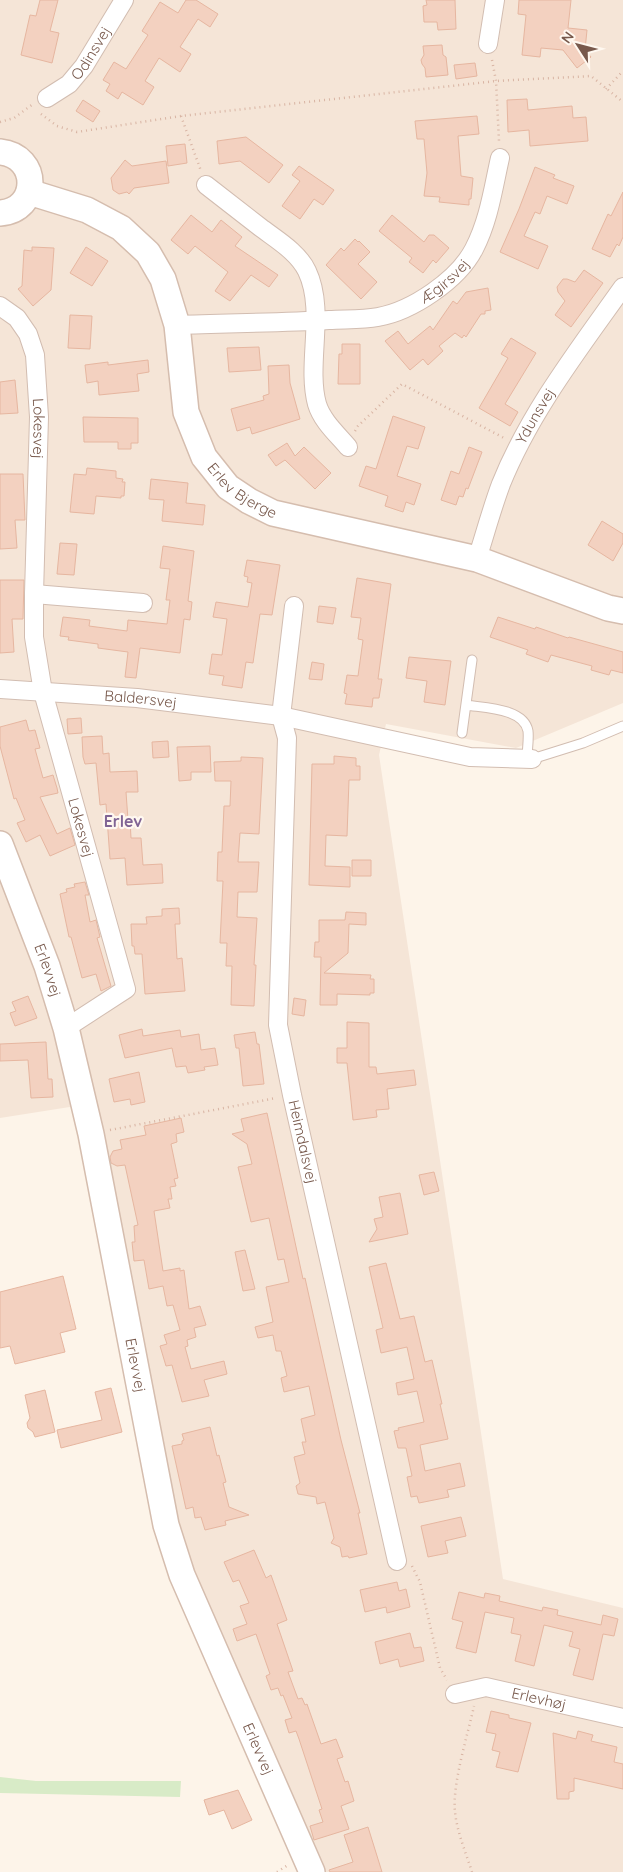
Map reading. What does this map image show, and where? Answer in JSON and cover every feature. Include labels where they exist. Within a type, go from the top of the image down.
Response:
[{"type":"street","name":"Odinsvej","points":[[47,98],[68,84],[84,66],[124,0]]},
{"type":"street","points":[[488,44],[495,0]]},
{"type":"street","points":[[0,152],[16,157],[24,164],[30,182],[29,192],[19,207],[0,213]]},
{"type":"street","name":"Ægirsvej","points":[[177,325],[316,321],[378,317],[406,308],[435,291],[458,270],[474,250],[486,220],[500,158]]},
{"type":"street","points":[[206,185],[294,253],[307,270],[313,287],[316,321],[315,388],[318,406],[327,422],[348,447]]},
{"type":"street","name":"Erlev Bjerge","points":[[29,192],[87,210],[121,228],[148,253],[163,279],[177,325],[186,412],[204,457],[228,488],[273,513],[477,560],[623,612]]},
{"type":"street","name":"Ydunsvej","points":[[477,560],[501,484],[519,446],[552,388],[623,287]]},
{"type":"street","name":"Lokesvej","points":[[0,306],[17,318],[28,334],[35,355],[39,417],[34,637],[43,692],[126,989],[66,1028]]},
{"type":"street","points":[[34,594],[143,603]]},
{"type":"street","points":[[280,716],[294,606]]},
{"type":"street","name":"Baldersvej","points":[[0,689],[137,698],[280,716],[470,757],[530,759]]},
{"type":"street","name":"Heimdalsvej","points":[[280,716],[288,738],[278,1026],[397,1561]]},
{"type":"street","name":"Erlevvej","points":[[0,844],[47,966],[66,1028],[91,1134],[166,1526],[182,1575],[312,1872]]},
{"type":"street","name":"Erlevhøj","points":[[455,1694],[486,1687],[623,1718]]},
{"type":"lane","points":[[462,734],[472,660]]},
{"type":"lane","points":[[466,705],[509,712],[516,715],[523,721],[528,730],[530,759]]},
{"type":"lane","name":"Baldersvej","points":[[530,759],[583,743],[623,726]]},
{"type":"path","points":[[488,44],[496,81],[500,158]]},
{"type":"path","points":[[606,89],[623,71]]},
{"type":"path","points":[[30,105],[57,126],[77,132],[182,116],[496,81],[591,76],[623,102]]},
{"type":"path","points":[[0,122],[14,118],[30,105],[47,98]]},
{"type":"path","points":[[182,116],[206,185]]},
{"type":"path","points":[[348,447],[358,426],[402,384],[519,446]]},
{"type":"path","points":[[91,1134],[292,1095]]},
{"type":"path","points":[[397,1561],[412,1565],[420,1582],[440,1668],[455,1694]]},
{"type":"path","points":[[472,1872],[455,1813],[454,1800],[478,1689]]},
{"type":"shaded area","points":[[0,0],[623,0],[623,703],[516,748],[386,724],[379,755],[503,1579],[623,1608],[623,1872],[325,1872],[213,1618],[179,1534],[95,1103],[0,1118]]},
{"type":"green space","points":[[0,1777],[36,1781],[181,1781],[180,1797],[0,1793]]},
{"type":"building","points":[[40,0],[58,0],[50,31],[59,33],[52,63],[21,55],[30,15],[36,16]]},
{"type":"building","points":[[186,0],[196,0],[218,14],[210,27],[198,19],[180,47],[191,54],[180,72],[159,58],[145,81],[154,87],[143,105],[122,92],[118,99],[106,91],[110,84],[103,80],[114,62],[126,69],[148,35],[142,31],[160,2],[178,13]]},
{"type":"building","points":[[426,0],[455,0],[456,29],[438,30],[437,22],[424,22],[423,6],[427,5]]},
{"type":"building","points":[[519,0],[571,0],[568,28],[587,30],[585,50],[591,57],[577,68],[563,50],[541,48],[540,57],[522,55],[526,15],[518,14]]},
{"type":"building","points":[[442,45],[443,55],[446,57],[448,75],[426,77],[425,68],[421,60],[424,55],[423,46]]},
{"type":"building","points":[[475,63],[477,76],[456,79],[454,65]]},
{"type":"building","points":[[527,99],[528,110],[572,106],[573,118],[586,117],[588,141],[530,146],[529,130],[508,132],[507,100]]},
{"type":"building","points":[[83,100],[100,111],[93,122],[76,111]]},
{"type":"building","points":[[477,116],[479,134],[458,136],[461,176],[473,178],[469,205],[439,202],[440,197],[424,196],[427,173],[424,139],[417,139],[415,121]]},
{"type":"building","points":[[246,137],[283,165],[269,183],[240,161],[219,164],[217,141]]},
{"type":"building","points":[[185,144],[187,163],[168,166],[166,146]]},
{"type":"building","points":[[125,160],[132,166],[166,161],[169,183],[134,188],[129,194],[127,192],[119,194],[113,190],[111,178]]},
{"type":"building","points":[[299,166],[334,190],[323,205],[314,199],[300,219],[282,206],[300,181],[292,175]]},
{"type":"building","points":[[535,167],[555,175],[553,178],[574,186],[567,204],[547,196],[540,214],[535,212],[524,236],[548,246],[538,269],[500,252]]},
{"type":"building","points":[[623,192],[623,237],[619,246],[617,244],[610,257],[592,249],[608,214],[611,216]]},
{"type":"building","points":[[191,215],[212,232],[221,220],[242,237],[235,246],[278,275],[269,287],[251,275],[230,301],[215,291],[228,272],[195,246],[188,254],[171,240]]},
{"type":"building","points":[[392,215],[424,242],[429,235],[434,235],[449,248],[436,263],[433,260],[423,273],[409,262],[412,258],[379,231]]},
{"type":"building","points":[[355,239],[370,252],[358,264],[377,282],[361,299],[326,265],[341,248],[344,251]]},
{"type":"building","points":[[32,247],[54,248],[51,290],[33,306],[18,289],[22,286],[24,250],[32,251]]},
{"type":"building","points":[[86,247],[108,261],[92,286],[70,273]]},
{"type":"building","points":[[584,270],[603,283],[571,327],[555,315],[565,301],[558,292],[557,287],[563,279],[575,282]]},
{"type":"building","points":[[488,288],[491,310],[481,314],[466,337],[464,335],[462,338],[455,333],[439,346],[443,351],[428,365],[423,359],[410,370],[385,341],[398,331],[408,344],[430,326],[433,330],[453,301],[457,304],[466,292]]},
{"type":"building","points":[[70,315],[92,316],[90,349],[68,348]]},
{"type":"building","points":[[511,338],[536,353],[505,404],[518,412],[510,426],[479,408],[508,358],[501,354]]},
{"type":"building","points":[[342,344],[360,344],[360,384],[338,384],[339,354],[342,354]]},
{"type":"building","points":[[259,347],[261,370],[229,372],[227,348]]},
{"type":"building","points":[[148,360],[149,372],[137,374],[139,391],[99,395],[98,381],[87,383],[85,365],[108,362],[108,365]]},
{"type":"building","points":[[289,365],[290,383],[300,419],[252,434],[250,427],[237,431],[231,409],[264,400],[263,396],[269,394],[268,366]]},
{"type":"building","points":[[15,380],[18,413],[0,414],[0,382]]},
{"type":"building","points":[[393,416],[425,427],[418,449],[407,446],[397,476],[421,484],[414,505],[406,502],[403,512],[385,506],[388,496],[359,486],[366,466],[376,469]]},
{"type":"building","points":[[83,417],[138,418],[138,443],[131,443],[131,449],[118,449],[118,442],[84,442]]},
{"type":"building","points":[[287,443],[295,456],[304,447],[331,473],[315,489],[285,460],[276,466],[268,455]]},
{"type":"building","points":[[469,447],[482,452],[468,489],[466,488],[463,497],[459,496],[456,505],[441,500],[451,471],[459,474]]},
{"type":"building","points":[[87,468],[116,471],[116,478],[123,479],[122,482],[125,482],[124,496],[121,496],[121,498],[96,496],[94,514],[70,512],[74,474],[86,475]]},
{"type":"building","points":[[0,474],[23,474],[25,520],[15,520],[17,548],[0,549]]},
{"type":"building","points":[[151,479],[188,483],[186,503],[205,505],[203,525],[162,521],[164,500],[149,499]]},
{"type":"building","points":[[602,521],[623,534],[623,543],[613,561],[588,545]]},
{"type":"building","points":[[60,543],[77,544],[74,575],[57,574]]},
{"type":"building","points":[[163,546],[194,551],[188,601],[192,602],[190,620],[184,619],[180,653],[140,648],[136,678],[125,677],[128,652],[98,648],[98,644],[68,640],[69,637],[60,636],[63,617],[90,620],[89,626],[127,631],[128,620],[167,624],[170,600],[166,600],[170,569],[160,568]]},
{"type":"building","points":[[247,560],[280,565],[272,615],[260,614],[253,663],[246,662],[242,688],[222,685],[224,676],[209,674],[212,654],[222,655],[227,619],[213,617],[216,602],[248,607],[252,583],[247,582],[248,577],[244,576]]},
{"type":"building","points":[[357,578],[391,584],[378,679],[382,679],[379,698],[373,698],[372,707],[345,704],[347,694],[344,693],[347,675],[358,676],[363,640],[358,639],[361,618],[351,617]]},
{"type":"building","points":[[0,580],[24,580],[23,619],[12,619],[14,652],[0,653]]},
{"type":"building","points":[[319,606],[336,608],[333,624],[317,622]]},
{"type":"building","points":[[498,617],[535,629],[536,627],[568,638],[623,652],[623,673],[611,670],[609,675],[591,670],[592,666],[551,655],[548,662],[526,654],[528,650],[490,637]]},
{"type":"building","points":[[409,657],[451,661],[445,705],[424,702],[427,681],[406,678]]},
{"type":"building","points":[[312,662],[324,664],[322,680],[309,679]]},
{"type":"building","points":[[81,718],[82,733],[68,734],[67,719]]},
{"type":"building","points":[[26,720],[29,731],[35,730],[40,748],[35,749],[43,778],[53,775],[58,793],[40,797],[57,834],[70,828],[75,845],[50,856],[40,835],[26,842],[17,823],[25,820],[16,798],[14,799],[0,746],[0,727]]},
{"type":"building","points":[[102,736],[103,754],[109,753],[110,772],[137,771],[138,792],[126,792],[131,838],[141,838],[143,865],[162,864],[163,883],[127,885],[125,858],[110,859],[106,804],[100,805],[96,763],[85,764],[83,757],[82,737]]},
{"type":"building","points":[[168,741],[169,757],[153,758],[152,742]]},
{"type":"building","points":[[210,746],[211,772],[191,772],[191,780],[179,781],[177,747]]},
{"type":"building","points":[[334,756],[356,758],[356,766],[360,766],[360,780],[349,780],[347,836],[326,835],[325,866],[350,867],[350,887],[309,885],[312,764],[334,764]]},
{"type":"building","points":[[241,757],[263,758],[259,834],[240,833],[238,862],[259,862],[257,892],[238,892],[237,917],[257,918],[254,1006],[231,1005],[232,966],[226,966],[227,943],[220,943],[223,881],[217,881],[218,852],[222,852],[224,806],[230,806],[231,781],[215,781],[214,762],[241,761]]},
{"type":"building","points":[[352,860],[371,860],[371,876],[352,876]]},
{"type":"building","points":[[85,882],[89,895],[85,895],[90,922],[96,920],[100,937],[97,938],[111,986],[101,991],[96,974],[82,978],[71,937],[69,937],[60,894],[67,892],[66,889],[75,887],[74,884]]},
{"type":"building","points":[[179,908],[180,924],[175,924],[177,959],[182,958],[185,991],[145,994],[142,954],[135,954],[134,946],[132,946],[131,924],[147,924],[146,917],[162,916],[162,909]]},
{"type":"building","points":[[346,912],[366,913],[366,925],[349,924],[348,953],[324,973],[371,975],[370,979],[374,979],[374,993],[370,993],[370,995],[337,994],[337,1005],[320,1005],[321,957],[314,957],[315,942],[319,942],[319,920],[345,920]]},
{"type":"building","points":[[28,996],[37,1018],[15,1026],[10,1013],[16,1011],[12,1002]]},
{"type":"building","points":[[294,998],[306,1000],[304,1016],[292,1014]]},
{"type":"building","points":[[347,1022],[369,1023],[369,1067],[376,1067],[377,1074],[414,1070],[416,1085],[387,1089],[389,1109],[376,1110],[377,1117],[353,1120],[347,1063],[337,1063],[337,1048],[347,1048]]},
{"type":"building","points":[[142,1029],[143,1036],[180,1030],[181,1037],[199,1034],[201,1050],[215,1048],[218,1065],[204,1067],[205,1070],[188,1073],[186,1066],[176,1067],[172,1048],[125,1058],[119,1035]]},
{"type":"building","points":[[255,1032],[257,1044],[259,1044],[264,1084],[243,1086],[239,1048],[236,1048],[234,1035]]},
{"type":"building","points":[[46,1042],[48,1079],[52,1079],[53,1097],[31,1098],[28,1060],[0,1061],[0,1044]]},
{"type":"building","points":[[139,1072],[145,1102],[131,1105],[130,1099],[114,1102],[109,1079]]},
{"type":"building","points":[[267,1113],[303,1279],[305,1278],[341,1440],[360,1513],[358,1513],[367,1554],[349,1558],[348,1556],[342,1557],[340,1547],[331,1543],[334,1538],[325,1502],[317,1504],[316,1497],[298,1494],[296,1486],[300,1483],[294,1457],[305,1454],[302,1442],[306,1442],[301,1419],[315,1415],[309,1386],[284,1392],[281,1378],[287,1376],[281,1351],[276,1351],[273,1335],[258,1338],[255,1327],[273,1322],[266,1287],[289,1282],[284,1259],[278,1260],[269,1218],[251,1222],[238,1167],[252,1164],[247,1144],[232,1134],[244,1131],[241,1119]]},
{"type":"building","points":[[181,1118],[184,1132],[176,1134],[177,1142],[171,1144],[178,1178],[174,1179],[176,1186],[170,1187],[172,1199],[168,1199],[170,1208],[154,1211],[163,1271],[180,1268],[180,1271],[184,1270],[189,1309],[200,1306],[206,1325],[194,1328],[196,1337],[187,1340],[188,1346],[185,1347],[191,1369],[224,1361],[227,1374],[204,1380],[209,1396],[182,1402],[172,1365],[166,1366],[160,1346],[167,1344],[164,1335],[180,1330],[173,1305],[167,1306],[163,1286],[149,1289],[144,1260],[134,1261],[132,1242],[135,1242],[134,1226],[138,1225],[125,1165],[117,1166],[111,1163],[110,1157],[113,1151],[122,1149],[120,1140],[146,1135],[144,1126]]},
{"type":"building","points":[[434,1172],[439,1191],[424,1195],[419,1175]]},
{"type":"building","points":[[400,1193],[408,1234],[369,1242],[377,1229],[374,1219],[383,1217],[379,1197]]},
{"type":"building","points":[[245,1250],[255,1289],[243,1291],[235,1252]]},
{"type":"building","points":[[386,1263],[400,1319],[414,1316],[425,1362],[432,1360],[442,1404],[440,1404],[448,1439],[420,1445],[425,1471],[460,1463],[465,1486],[447,1490],[449,1497],[419,1503],[417,1496],[411,1497],[407,1477],[412,1476],[406,1448],[398,1448],[394,1431],[399,1430],[398,1428],[424,1422],[417,1391],[398,1395],[396,1383],[414,1379],[407,1347],[381,1353],[376,1330],[383,1328],[369,1267]]},
{"type":"building","points":[[63,1276],[76,1329],[60,1333],[65,1352],[15,1364],[10,1346],[0,1348],[0,1292]]},
{"type":"building","points":[[111,1388],[122,1432],[61,1448],[57,1430],[102,1420],[95,1392]]},
{"type":"building","points":[[45,1390],[55,1432],[35,1437],[28,1428],[27,1423],[30,1418],[25,1395]]},
{"type":"building","points":[[210,1427],[226,1482],[223,1483],[229,1507],[249,1515],[225,1521],[226,1525],[205,1530],[201,1517],[195,1518],[193,1507],[186,1509],[172,1446],[182,1444],[184,1440],[182,1434]]},
{"type":"building","points":[[461,1517],[466,1536],[445,1541],[448,1553],[428,1557],[421,1526]]},
{"type":"building","points":[[254,1550],[266,1578],[271,1575],[287,1620],[277,1624],[293,1671],[288,1672],[298,1699],[302,1698],[305,1705],[307,1704],[321,1744],[336,1739],[343,1757],[337,1759],[345,1782],[348,1781],[354,1801],[341,1806],[349,1829],[314,1840],[310,1826],[323,1822],[319,1810],[322,1809],[296,1731],[289,1733],[285,1720],[292,1718],[283,1695],[281,1696],[278,1688],[271,1690],[266,1676],[270,1674],[256,1634],[237,1641],[233,1629],[247,1624],[240,1606],[249,1603],[239,1580],[233,1582],[224,1562]]},
{"type":"building","points":[[397,1582],[399,1591],[406,1589],[410,1607],[387,1613],[386,1607],[365,1612],[360,1590]]},
{"type":"building","points":[[459,1592],[484,1598],[485,1593],[500,1596],[499,1601],[542,1611],[543,1607],[558,1610],[557,1615],[601,1625],[603,1615],[618,1619],[614,1636],[603,1634],[593,1680],[573,1675],[580,1649],[569,1646],[573,1632],[544,1625],[534,1666],[515,1661],[521,1635],[511,1633],[514,1618],[485,1612],[476,1653],[456,1648],[463,1622],[452,1619]]},
{"type":"building","points":[[410,1633],[414,1648],[421,1647],[424,1661],[400,1667],[398,1659],[380,1664],[375,1642]]},
{"type":"building","points":[[491,1711],[509,1715],[509,1718],[531,1723],[518,1772],[496,1767],[500,1752],[492,1750],[496,1734],[486,1732]]},
{"type":"building","points":[[578,1731],[593,1735],[591,1741],[617,1747],[614,1762],[623,1764],[623,1789],[574,1778],[574,1791],[569,1792],[569,1799],[557,1799],[553,1733],[576,1739]]},
{"type":"building","points":[[238,1790],[252,1820],[232,1829],[224,1810],[209,1815],[204,1800]]},
{"type":"building","points":[[368,1827],[382,1872],[330,1872],[329,1870],[353,1862],[344,1835]]},
{"type":"district","name":"Erlev","points":[[123,821]]}]
